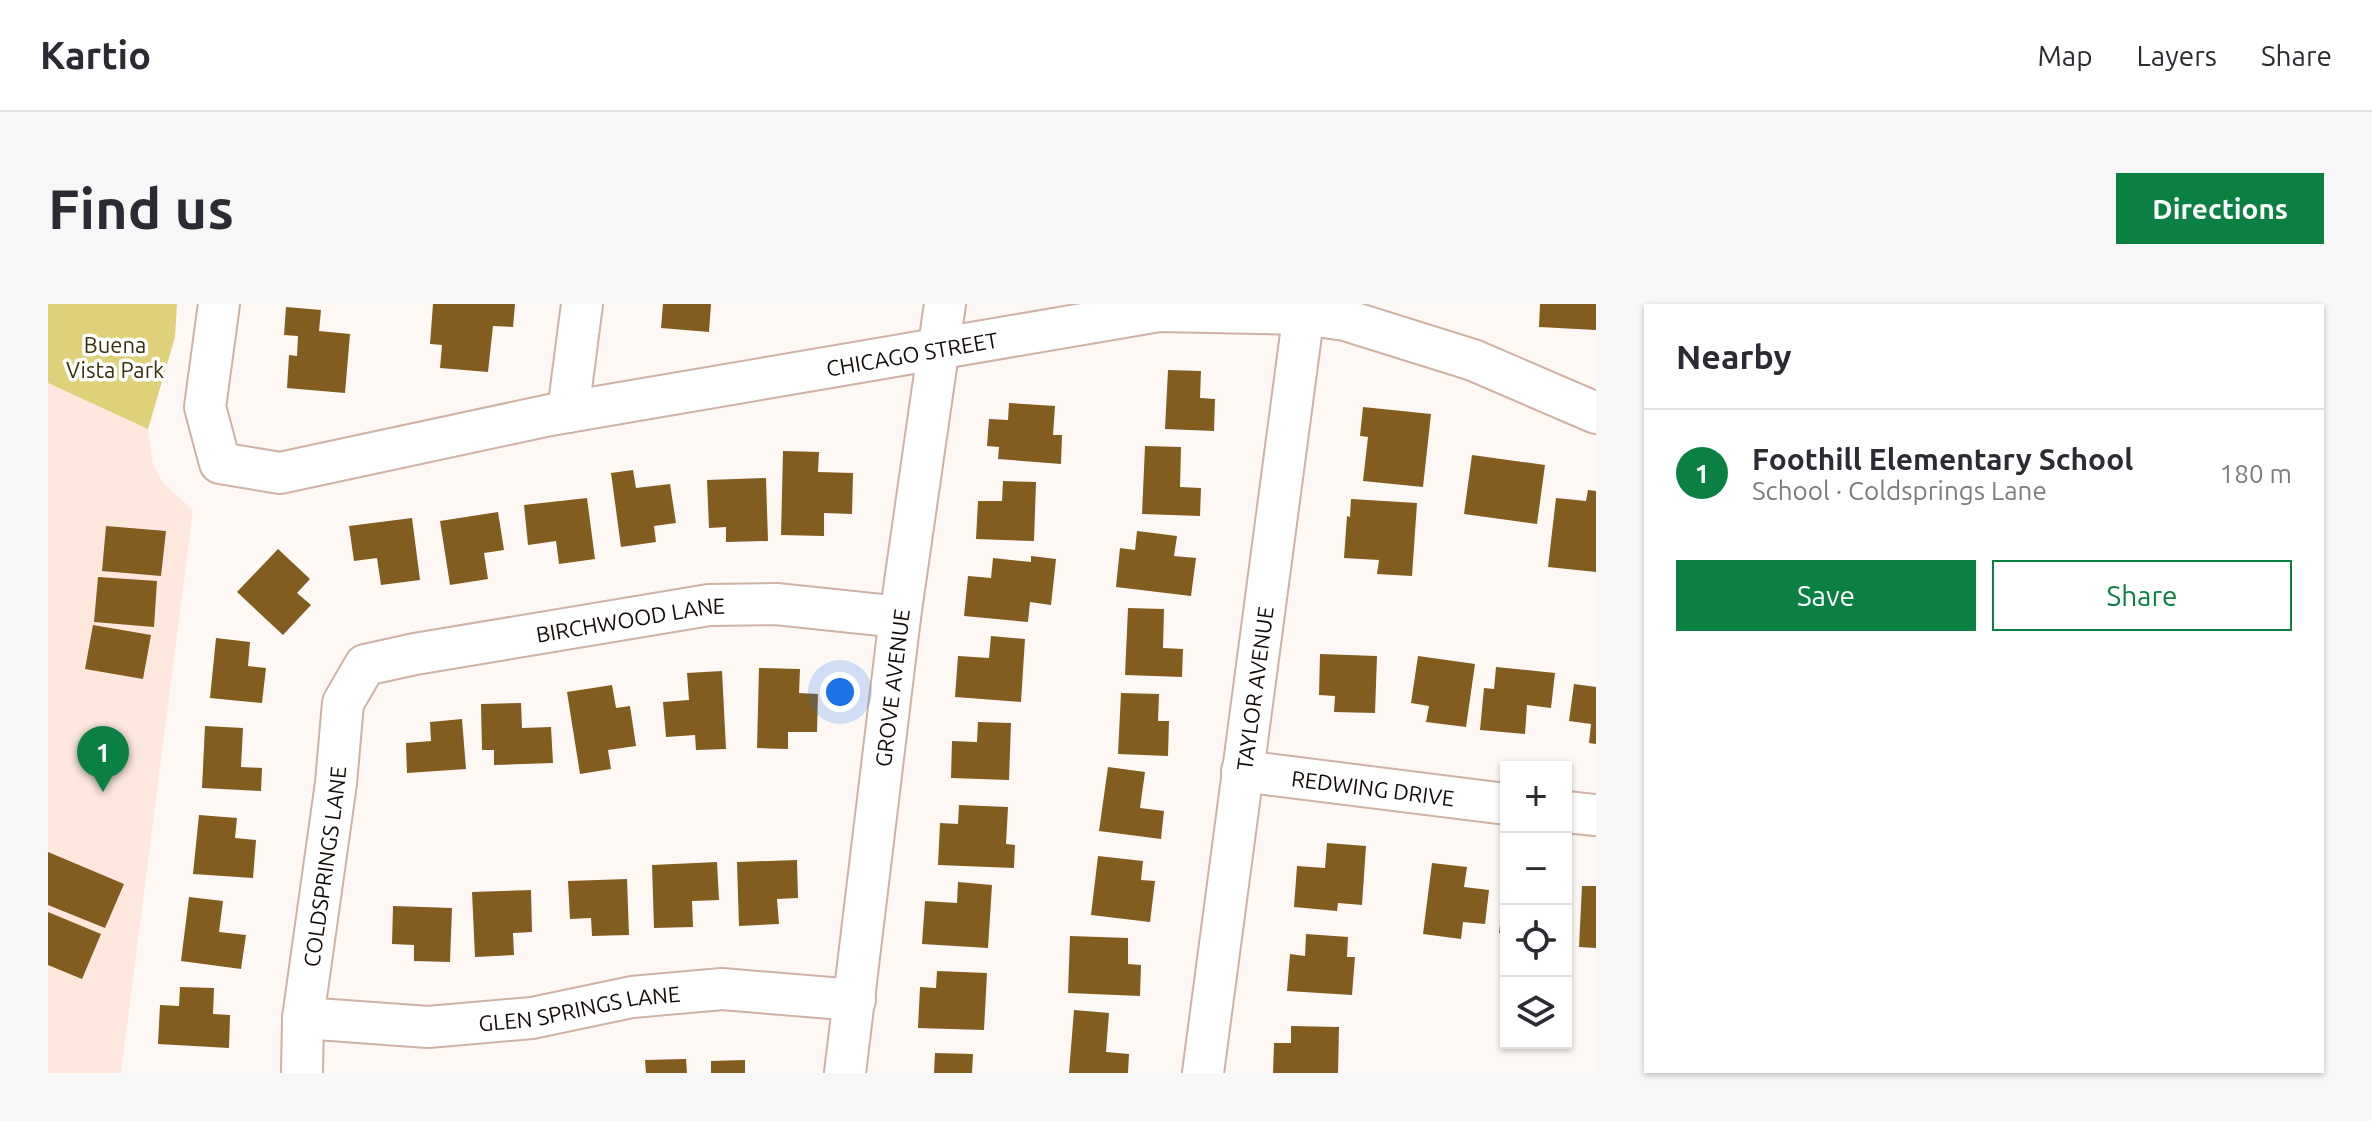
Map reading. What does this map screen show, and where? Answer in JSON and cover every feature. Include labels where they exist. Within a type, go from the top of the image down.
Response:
[{"type":"street","name":"CHICAGO STREET","points":[[219,304],[205,407],[220,463],[280,473],[568,412],[1159,311],[1304,309],[1473,360],[1596,413]]},
{"type":"street","points":[[568,412],[582,304]]},
{"type":"street","name":"GROVE AVENUE","points":[[845,1073],[900,617],[945,304]]},
{"type":"street","name":"TAYLOR AVENUE","points":[[1203,1073],[1304,309]]},
{"type":"street","name":"BIRCHWOOD LANE","points":[[365,665],[709,605],[776,604],[900,617]]},
{"type":"street","name":"COLDSPRINGS LANE","points":[[302,1073],[303,1018],[336,783],[343,703],[365,665]]},
{"type":"street","name":"REDWING DRIVE","points":[[1242,771],[1500,803]]},
{"type":"street","points":[[1572,813],[1596,815]]},
{"type":"street","name":"GLEN SPRINGS LANE","points":[[303,1018],[428,1027],[532,1018],[632,997],[722,989],[855,1000]]},
{"type":"shaded area","points":[[48,383],[148,429],[153,464],[163,483],[193,510],[121,1073],[48,1073]]},
{"type":"green space","name":"Buena Vista Park","points":[[48,304],[177,304],[175,337],[148,429],[48,383]]},
{"type":"building","points":[[433,304],[515,304],[513,327],[493,326],[488,372],[440,368],[442,345],[430,344]]},
{"type":"building","points":[[663,304],[711,304],[709,332],[661,328]]},
{"type":"building","points":[[1540,304],[1596,304],[1596,330],[1539,327]]},
{"type":"building","points":[[286,307],[321,310],[319,331],[350,334],[345,393],[287,388],[289,355],[297,356],[298,336],[284,335]]},
{"type":"building","points":[[1168,370],[1201,371],[1200,398],[1215,399],[1214,431],[1165,429]]},
{"type":"building","points":[[1009,403],[1055,406],[1053,435],[1062,435],[1061,464],[998,459],[999,447],[987,446],[989,419],[1008,420]]},
{"type":"building","points":[[1363,407],[1431,414],[1423,487],[1363,481],[1368,437],[1360,436]]},
{"type":"building","points":[[1145,446],[1181,447],[1180,487],[1201,488],[1200,516],[1142,514]]},
{"type":"building","points":[[783,451],[819,452],[818,472],[853,473],[852,514],[824,513],[824,536],[781,535]]},
{"type":"building","points":[[1472,455],[1545,465],[1537,524],[1464,514]]},
{"type":"building","points":[[633,470],[636,488],[670,484],[676,523],[654,526],[656,542],[621,547],[611,473]]},
{"type":"building","points":[[766,478],[768,541],[726,542],[726,527],[709,528],[707,480]]},
{"type":"building","points":[[1003,481],[1036,482],[1034,541],[976,539],[978,501],[1002,501]]},
{"type":"building","points":[[1588,490],[1596,491],[1596,572],[1548,567],[1556,498],[1586,501]]},
{"type":"building","points":[[587,498],[595,559],[559,564],[556,541],[528,545],[524,505]]},
{"type":"building","points":[[1351,499],[1417,503],[1412,576],[1377,574],[1379,560],[1344,558]]},
{"type":"building","points":[[498,512],[504,550],[484,553],[488,579],[450,585],[440,521]]},
{"type":"building","points":[[412,518],[420,580],[381,585],[377,558],[354,561],[349,526]]},
{"type":"building","points":[[106,526],[166,531],[161,576],[102,571]]},
{"type":"building","points":[[1137,531],[1177,536],[1174,556],[1196,558],[1191,596],[1116,587],[1120,548],[1135,550]]},
{"type":"building","points":[[278,549],[310,579],[297,593],[311,605],[283,635],[237,592]]},
{"type":"building","points":[[1031,556],[1056,559],[1051,605],[1030,602],[1028,622],[964,616],[968,576],[991,578],[993,558],[1031,562]]},
{"type":"building","points":[[98,577],[157,581],[154,627],[94,622]]},
{"type":"building","points":[[1128,608],[1164,609],[1163,648],[1183,649],[1182,677],[1125,675]]},
{"type":"building","points":[[93,625],[151,635],[143,679],[85,669]]},
{"type":"building","points":[[991,636],[1025,639],[1021,702],[955,697],[958,656],[989,658]]},
{"type":"building","points":[[216,638],[250,642],[248,666],[266,668],[262,703],[210,698]]},
{"type":"building","points":[[1320,654],[1377,656],[1375,713],[1334,712],[1335,696],[1319,695]]},
{"type":"building","points":[[1418,656],[1475,664],[1466,727],[1426,722],[1429,706],[1411,703]]},
{"type":"building","points":[[1496,667],[1555,673],[1551,708],[1527,705],[1525,734],[1480,730],[1484,688],[1494,689]]},
{"type":"building","points":[[759,668],[800,669],[799,693],[818,694],[817,732],[788,732],[788,749],[757,748]]},
{"type":"building","points":[[722,671],[726,749],[696,750],[695,735],[666,737],[663,702],[689,700],[687,673]]},
{"type":"building","points":[[1574,684],[1596,687],[1596,744],[1589,743],[1591,724],[1569,721]]},
{"type":"building","points":[[612,685],[616,708],[630,706],[636,746],[608,750],[611,769],[580,774],[567,692]]},
{"type":"building","points":[[1121,693],[1159,694],[1158,721],[1169,721],[1168,756],[1118,754]]},
{"type":"building","points":[[521,703],[522,728],[551,727],[553,763],[494,765],[494,750],[482,750],[481,704]]},
{"type":"building","points":[[462,719],[466,769],[407,773],[406,743],[431,741],[430,722]]},
{"type":"building","points":[[978,722],[1011,723],[1009,780],[951,778],[952,741],[977,742]]},
{"type":"building","points":[[205,726],[243,728],[241,767],[262,768],[261,791],[202,788]]},
{"type":"building","points":[[1108,767],[1145,772],[1140,808],[1164,811],[1161,839],[1099,831]]},
{"type":"building","points":[[959,805],[1008,807],[1006,844],[1015,845],[1014,868],[938,865],[940,823],[958,824]]},
{"type":"building","points":[[199,815],[237,818],[235,838],[256,840],[253,878],[193,874]]},
{"type":"building","points":[[1327,843],[1366,846],[1362,905],[1338,903],[1337,911],[1294,907],[1297,866],[1325,868]]},
{"type":"building","points":[[48,852],[124,884],[105,928],[48,905]]},
{"type":"building","points":[[1098,856],[1143,861],[1141,880],[1155,881],[1150,922],[1091,915]]},
{"type":"building","points":[[797,860],[798,898],[777,899],[779,924],[739,926],[737,862]]},
{"type":"building","points":[[717,862],[719,900],[692,901],[693,927],[654,928],[652,865]]},
{"type":"building","points":[[1432,863],[1467,867],[1464,887],[1489,890],[1485,924],[1463,922],[1461,939],[1423,934]]},
{"type":"building","points":[[627,879],[629,935],[592,936],[591,918],[570,919],[568,881]]},
{"type":"building","points":[[958,882],[992,885],[988,948],[922,944],[925,901],[957,903]]},
{"type":"building","points":[[1582,886],[1596,886],[1596,948],[1579,947]]},
{"type":"building","points":[[531,890],[532,932],[513,933],[514,955],[475,957],[472,892]]},
{"type":"building","points":[[189,897],[223,901],[219,932],[246,935],[241,969],[181,961]]},
{"type":"building","points":[[393,906],[452,908],[450,962],[414,961],[414,945],[392,944]]},
{"type":"building","points":[[48,912],[101,934],[82,979],[48,965]]},
{"type":"building","points":[[1306,934],[1348,937],[1347,957],[1355,957],[1352,995],[1287,991],[1290,954],[1305,956]]},
{"type":"building","points":[[1070,936],[1128,938],[1128,964],[1141,965],[1140,996],[1068,993]]},
{"type":"building","points":[[937,971],[987,973],[984,1030],[918,1028],[920,987],[936,988]]},
{"type":"building","points":[[180,987],[214,988],[213,1014],[230,1015],[229,1048],[158,1044],[160,1005],[179,1006]]},
{"type":"building","points":[[1074,1010],[1109,1013],[1106,1052],[1129,1054],[1128,1073],[1069,1073]]},
{"type":"building","points":[[1291,1026],[1339,1027],[1338,1073],[1273,1073],[1274,1043],[1291,1043]]},
{"type":"building","points":[[935,1053],[973,1054],[972,1073],[934,1073]]},
{"type":"building","points":[[686,1059],[687,1073],[646,1073],[645,1060]]},
{"type":"building","points":[[745,1060],[745,1073],[711,1073],[711,1061]]},
{"type":"place","name":"Foothill Elementary School","points":[[103,792]]}]
